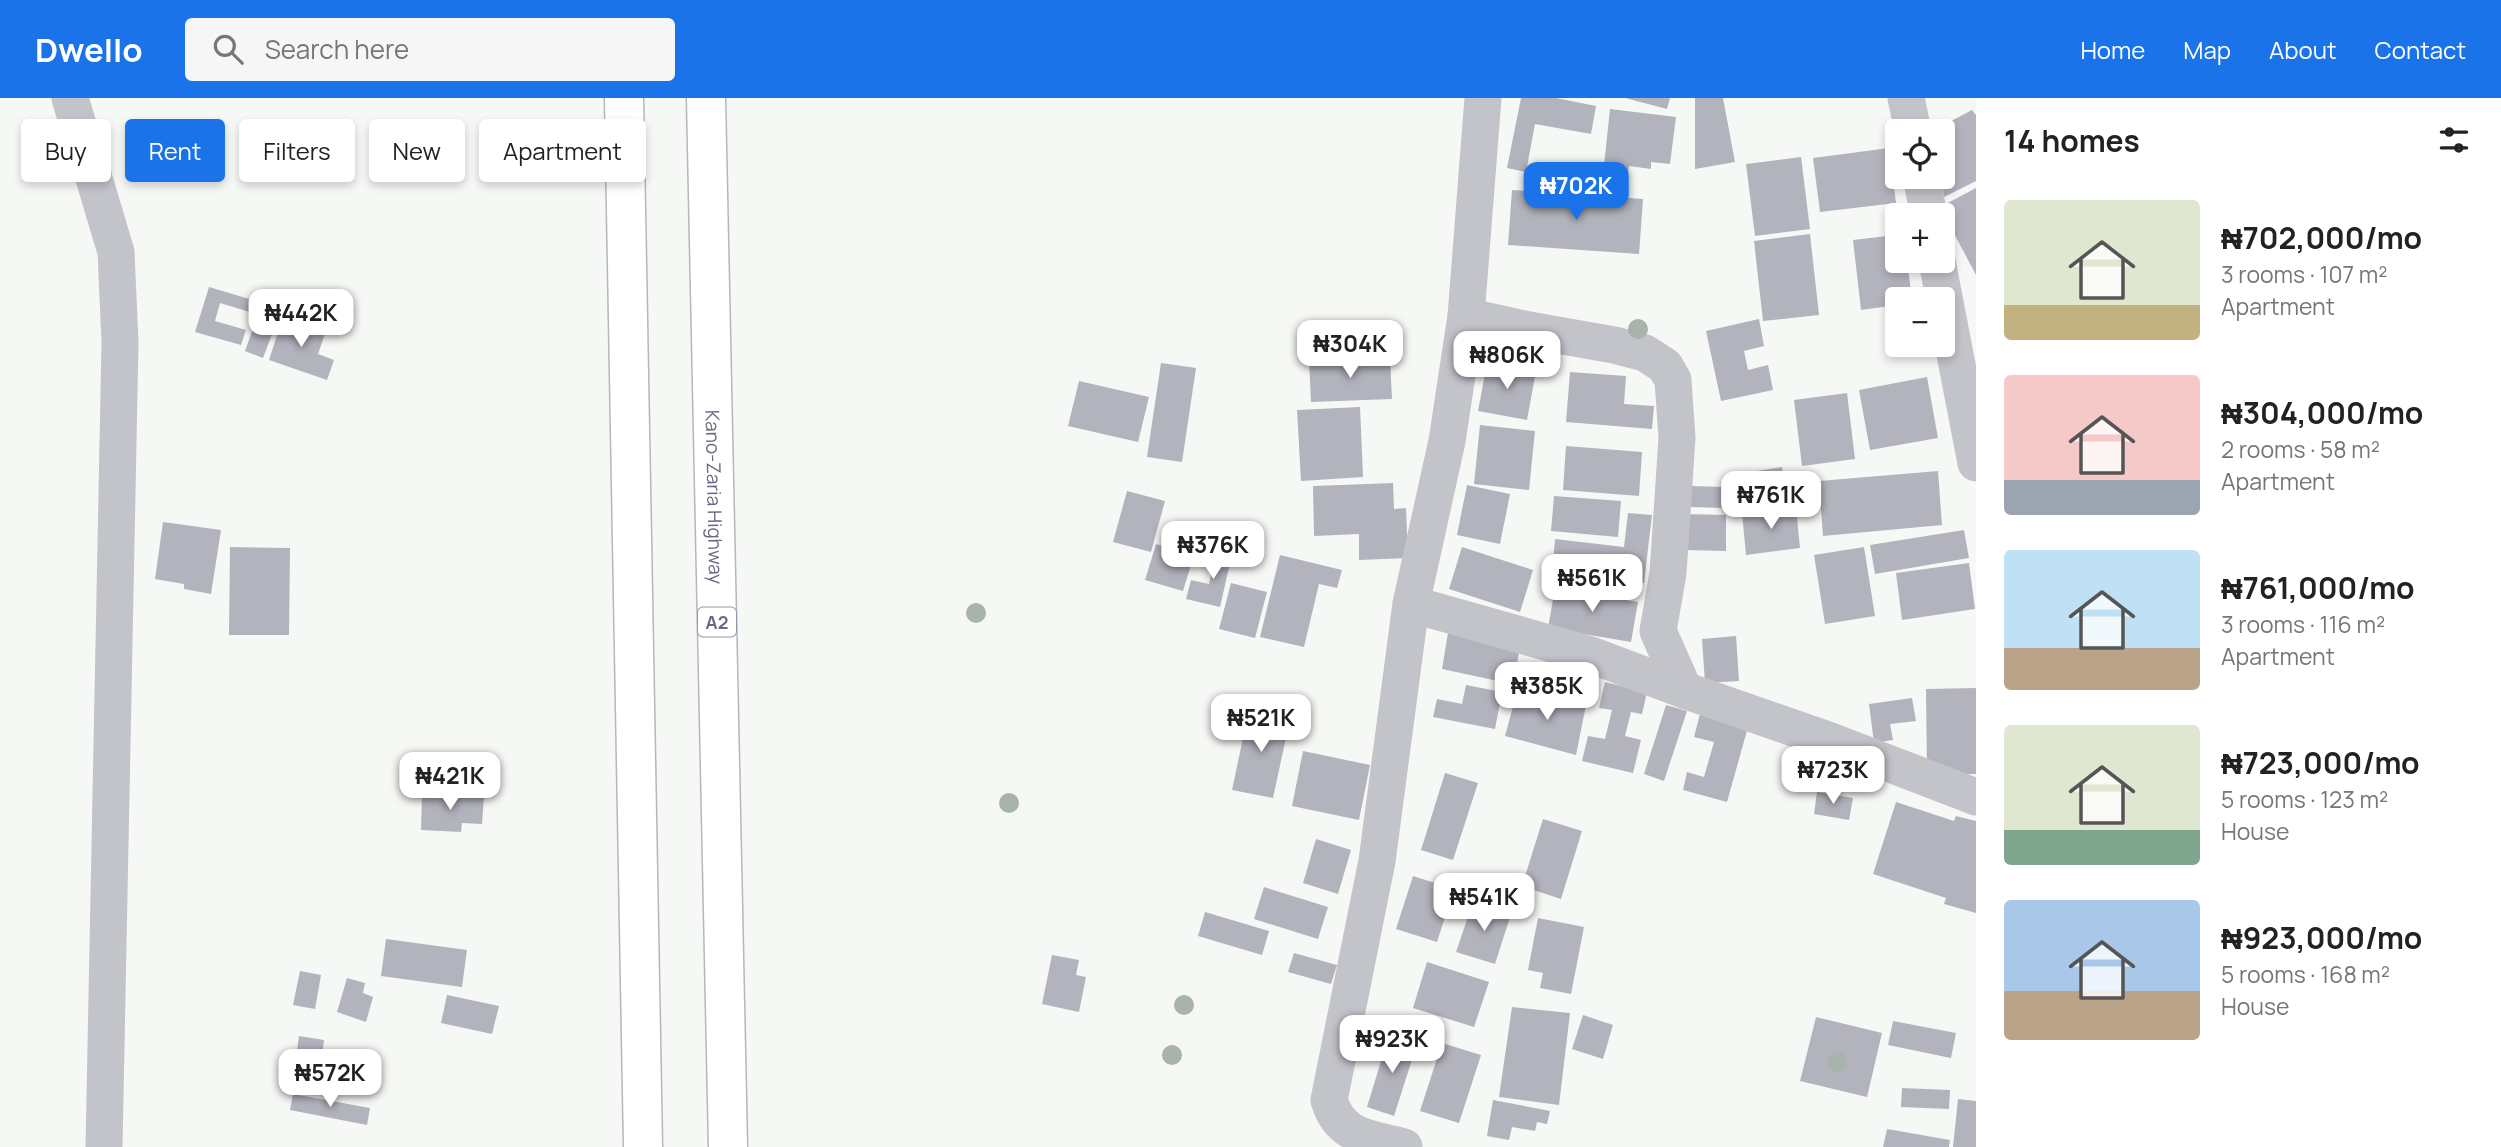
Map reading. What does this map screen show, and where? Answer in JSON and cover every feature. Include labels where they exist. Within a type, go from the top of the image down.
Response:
[{"type":"highway","points":[[624,98],[643,1147]]},
{"type":"highway","name":"Kano-Zaria Highway","points":[[706,98],[728,1147]]},
{"type":"street","points":[[69,98],[116,252],[120,342],[104,1147]]},
{"type":"street","points":[[1404,1147],[1356,1134],[1343,1126],[1333,1115],[1329,1100],[1377,861],[1411,604],[1447,441],[1466,316],[1483,98]]},
{"type":"street","points":[[1906,98],[1910,119]]},
{"type":"street","points":[[1940,273],[1969,400],[1976,463]]},
{"type":"street","points":[[1466,316],[1646,353],[1665,366],[1673,380],[1677,438],[1668,573],[1658,631],[1684,690]]},
{"type":"street","points":[[1411,604],[1591,654],[1976,797]]},
{"type":"building","points":[[1521,98],[1556,98],[1596,106],[1591,134],[1535,124],[1526,172],[1507,168]]},
{"type":"building","points":[[1625,98],[1670,98],[1667,109]]},
{"type":"building","points":[[1695,98],[1723,98],[1735,162],[1695,169]]},
{"type":"building","points":[[1610,109],[1676,117],[1670,164],[1651,162],[1651,169],[1629,166],[1626,187],[1602,184]]},
{"type":"building","points":[[1972,110],[1976,115],[1976,181],[1944,197],[1943,189],[1955,189],[1955,119]]},
{"type":"building","points":[[1885,149],[1885,189],[1894,189],[1896,203],[1820,212],[1813,158]]},
{"type":"building","points":[[1801,157],[1810,229],[1755,236],[1746,164]]},
{"type":"building","points":[[1976,188],[1976,275],[1955,235],[1955,203],[1948,203]]},
{"type":"building","points":[[1512,190],[1643,199],[1639,254],[1508,245]]},
{"type":"building","points":[[1810,234],[1819,315],[1763,321],[1754,241]]},
{"type":"building","points":[[1885,236],[1885,273],[1909,273],[1910,287],[1885,287],[1885,307],[1861,310],[1853,240]]},
{"type":"building","points":[[209,287],[256,301],[253,313],[220,303],[215,321],[246,330],[241,345],[195,332]]},
{"type":"building","points":[[261,306],[280,313],[263,358],[245,351]]},
{"type":"building","points":[[283,317],[326,331],[318,354],[334,360],[327,380],[269,360]]},
{"type":"building","points":[[1759,319],[1764,346],[1744,351],[1748,370],[1768,365],[1773,390],[1721,401],[1706,331]]},
{"type":"building","points":[[1390,357],[1392,399],[1311,402],[1309,360]]},
{"type":"building","points":[[1161,363],[1196,368],[1182,462],[1147,457]]},
{"type":"building","points":[[1487,363],[1536,371],[1527,420],[1478,411]]},
{"type":"building","points":[[1570,372],[1626,376],[1624,404],[1654,406],[1652,429],[1566,422]]},
{"type":"building","points":[[1927,377],[1938,438],[1870,450],[1859,390]]},
{"type":"building","points":[[1079,381],[1149,397],[1138,442],[1068,426]]},
{"type":"building","points":[[1847,393],[1855,459],[1802,466],[1794,400]]},
{"type":"building","points":[[1360,407],[1363,477],[1301,481],[1297,410]]},
{"type":"building","points":[[1480,425],[1535,431],[1529,490],[1474,484]]},
{"type":"building","points":[[1566,446],[1642,452],[1639,496],[1563,490]]},
{"type":"building","points":[[1782,467],[1787,501],[1733,510],[1727,476]]},
{"type":"building","points":[[1938,471],[1942,525],[1823,536],[1819,481]]},
{"type":"building","points":[[1393,483],[1394,509],[1406,508],[1408,558],[1359,560],[1359,534],[1314,536],[1313,486]]},
{"type":"building","points":[[1467,485],[1510,494],[1500,544],[1457,535]]},
{"type":"building","points":[[1690,486],[1725,487],[1724,508],[1690,507]]},
{"type":"building","points":[[1127,491],[1165,501],[1151,552],[1113,542]]},
{"type":"building","points":[[1554,496],[1621,501],[1618,537],[1551,531]]},
{"type":"building","points":[[1796,508],[1800,548],[1746,555],[1742,513]]},
{"type":"building","points":[[1628,513],[1652,515],[1644,583],[1552,573],[1555,539],[1624,547]]},
{"type":"building","points":[[1684,514],[1726,515],[1726,551],[1684,550]]},
{"type":"building","points":[[163,522],[221,530],[211,594],[184,589],[184,584],[155,579]]},
{"type":"building","points":[[1964,530],[1969,558],[1875,574],[1870,545]]},
{"type":"building","points":[[1156,544],[1194,555],[1183,591],[1145,580]]},
{"type":"building","points":[[230,547],[290,548],[289,635],[229,635]]},
{"type":"building","points":[[1217,547],[1233,550],[1220,607],[1186,599],[1191,580],[1209,584]]},
{"type":"building","points":[[1462,547],[1533,570],[1520,612],[1449,589]]},
{"type":"building","points":[[1864,547],[1875,616],[1825,624],[1814,555]]},
{"type":"building","points":[[1280,555],[1342,570],[1337,588],[1319,584],[1304,647],[1260,637]]},
{"type":"building","points":[[1969,563],[1975,609],[1902,620],[1896,573]]},
{"type":"building","points":[[1557,576],[1570,578],[1568,590],[1638,602],[1631,642],[1548,628]]},
{"type":"building","points":[[1231,583],[1267,592],[1255,638],[1219,629]]},
{"type":"building","points":[[1449,627],[1521,645],[1512,684],[1442,669]]},
{"type":"building","points":[[1736,636],[1739,681],[1705,683],[1702,639]]},
{"type":"building","points":[[1605,682],[1647,692],[1642,714],[1631,712],[1625,736],[1641,740],[1633,773],[1582,761],[1588,736],[1605,739],[1612,710],[1599,708]]},
{"type":"building","points":[[1466,685],[1502,692],[1495,729],[1433,717],[1437,699],[1462,704]]},
{"type":"building","points":[[1976,688],[1976,774],[1927,775],[1926,689]]},
{"type":"building","points":[[1517,692],[1586,705],[1576,755],[1505,736]]},
{"type":"building","points":[[1912,698],[1916,721],[1890,724],[1893,740],[1874,743],[1869,704]]},
{"type":"building","points":[[1666,705],[1687,711],[1664,781],[1644,774]]},
{"type":"building","points":[[1249,710],[1290,719],[1273,798],[1232,790]]},
{"type":"building","points":[[1700,714],[1748,727],[1727,802],[1683,790],[1687,772],[1704,777],[1714,742],[1694,737]]},
{"type":"building","points":[[1303,751],[1370,765],[1359,820],[1292,806]]},
{"type":"building","points":[[1445,773],[1478,783],[1453,860],[1421,850]]},
{"type":"building","points":[[1817,792],[1853,798],[1849,820],[1814,814]]},
{"type":"building","points":[[422,793],[484,796],[482,824],[462,823],[461,832],[421,830]]},
{"type":"building","points":[[1896,802],[1954,821],[1956,816],[1976,821],[1976,913],[1944,904],[1946,898],[1873,874]]},
{"type":"building","points":[[1543,819],[1582,831],[1561,899],[1522,886]]},
{"type":"building","points":[[1316,839],[1351,850],[1338,894],[1303,883]]},
{"type":"building","points":[[1413,876],[1454,889],[1437,942],[1396,929]]},
{"type":"building","points":[[1264,887],[1328,907],[1318,939],[1254,919]]},
{"type":"building","points":[[1473,902],[1511,914],[1495,964],[1456,952]]},
{"type":"building","points":[[1205,912],[1269,931],[1262,955],[1198,936]]},
{"type":"building","points":[[1538,918],[1584,927],[1571,994],[1540,988],[1543,973],[1528,970]]},
{"type":"building","points":[[386,939],[467,950],[462,987],[381,976]]},
{"type":"building","points":[[1294,953],[1337,965],[1331,984],[1288,972]]},
{"type":"building","points":[[1052,955],[1079,960],[1076,975],[1086,977],[1079,1012],[1042,1004]]},
{"type":"building","points":[[1427,962],[1489,982],[1474,1027],[1413,1008]]},
{"type":"building","points":[[300,971],[321,975],[315,1009],[293,1005]]},
{"type":"building","points":[[347,978],[365,983],[363,993],[373,997],[366,1022],[337,1012]]},
{"type":"building","points":[[447,995],[499,1006],[492,1034],[441,1023]]},
{"type":"building","points":[[1512,1007],[1570,1013],[1559,1105],[1499,1097]]},
{"type":"building","points":[[1583,1015],[1613,1025],[1603,1059],[1572,1049]]},
{"type":"building","points":[[1816,1017],[1882,1033],[1867,1097],[1800,1081]]},
{"type":"building","points":[[1893,1021],[1956,1033],[1951,1058],[1888,1045]]},
{"type":"building","points":[[1389,1035],[1417,1044],[1394,1116],[1367,1107]]},
{"type":"building","points":[[299,1036],[324,1040],[318,1090],[292,1087]]},
{"type":"building","points":[[1442,1043],[1481,1055],[1459,1123],[1420,1111]]},
{"type":"building","points":[[1902,1088],[1950,1090],[1949,1109],[1901,1107]]},
{"type":"building","points":[[293,1094],[370,1108],[367,1125],[290,1110]]},
{"type":"building","points":[[1958,1099],[1976,1101],[1976,1147],[1953,1147]]},
{"type":"building","points":[[1493,1100],[1550,1111],[1547,1124],[1537,1122],[1535,1131],[1512,1127],[1509,1140],[1487,1136]]},
{"type":"building","points":[[1887,1129],[1950,1140],[1949,1147],[1883,1147]]}]
